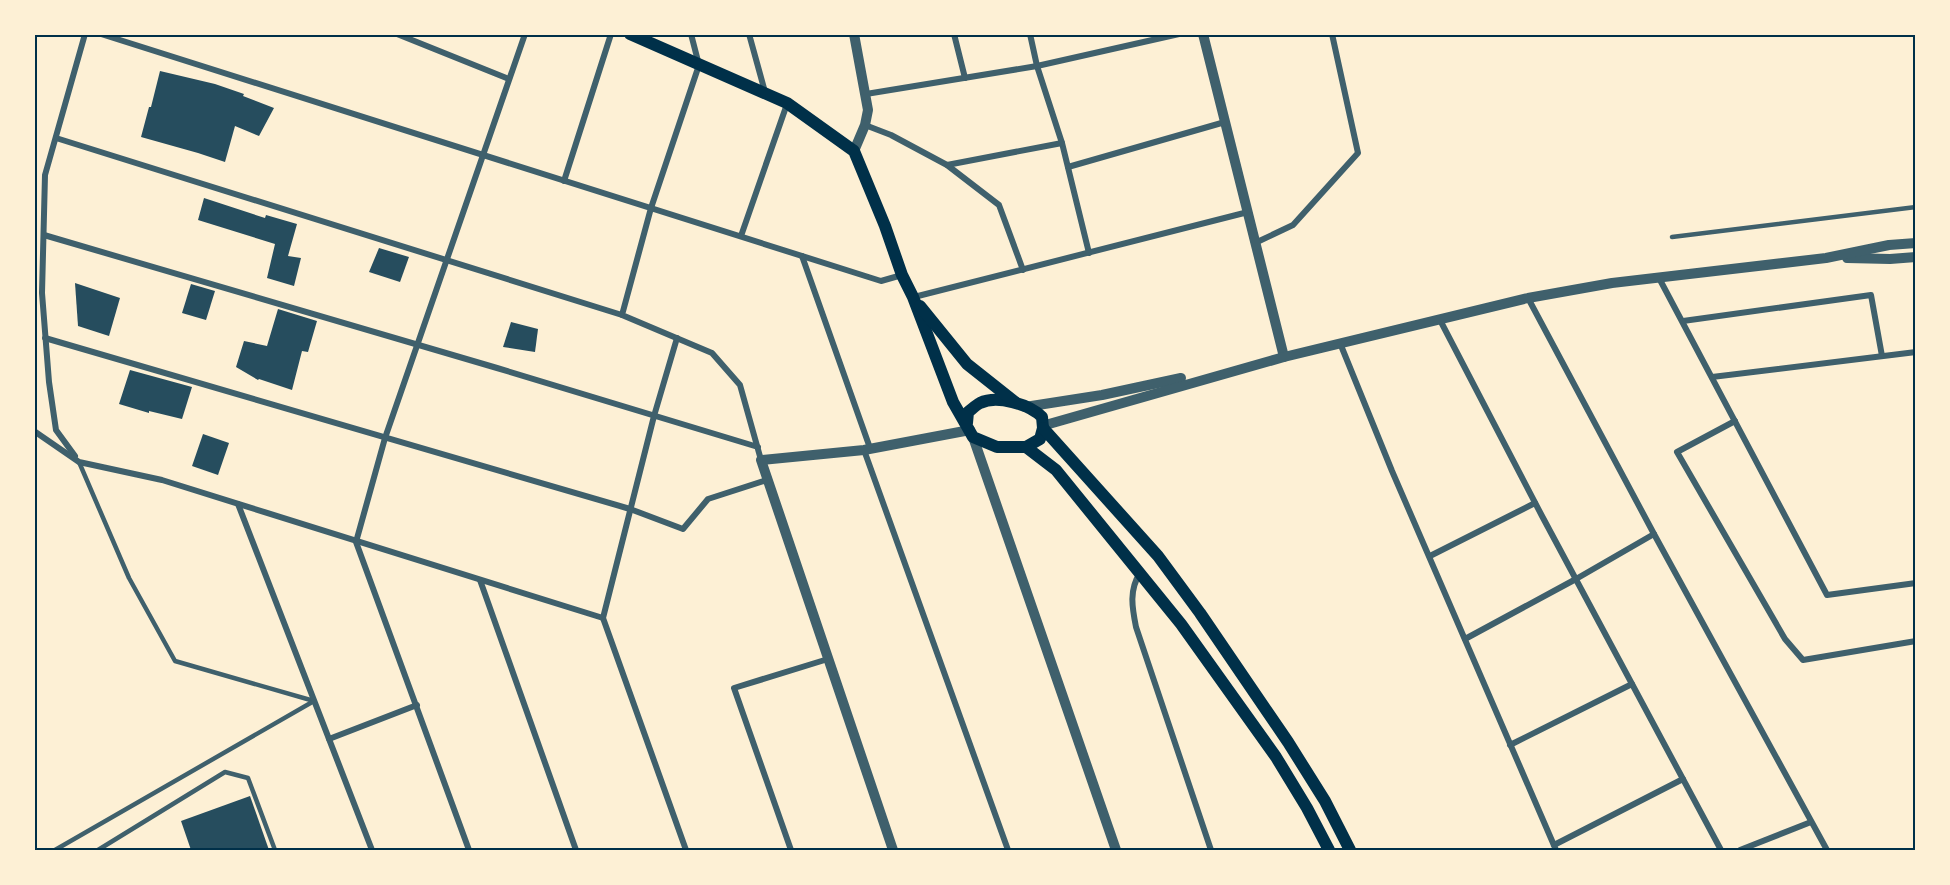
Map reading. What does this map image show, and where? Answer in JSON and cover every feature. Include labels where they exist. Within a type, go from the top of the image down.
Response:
[{"type":"main road","points":[[630,34],[787,103],[854,151],[953,402],[970,430],[997,447],[1026,447],[1040,439],[1043,427],[1042,417],[1022,406],[967,364],[913,297]]},
{"type":"main road","points":[[970,430],[968,412],[980,404],[991,400],[1022,406]]},
{"type":"main road","points":[[1043,427],[1158,556],[1193,603],[1288,742],[1325,801],[1350,850]]},
{"type":"main road","points":[[1026,447],[1056,470],[1181,624],[1276,757],[1329,850]]},
{"type":"street","points":[[79,462],[56,430],[49,382],[42,293],[45,174],[85,34]]},
{"type":"street","points":[[101,34],[881,280],[902,275]]},
{"type":"street","points":[[397,34],[509,79]]},
{"type":"street","points":[[469,850],[356,542],[385,438],[525,34]]},
{"type":"street","points":[[564,180],[611,34]]},
{"type":"street","points":[[622,315],[651,208],[699,65],[691,34]]},
{"type":"street","points":[[749,34],[765,92]]},
{"type":"street","points":[[854,34],[868,110],[866,125],[854,151]]},
{"type":"street","points":[[954,34],[965,78]]},
{"type":"street","points":[[1030,34],[1037,66],[1062,143],[1089,253]]},
{"type":"street","points":[[866,94],[1037,66],[1179,34]]},
{"type":"street","points":[[1203,34],[1284,357]]},
{"type":"street","points":[[1255,243],[1293,225],[1358,153],[1332,34]]},
{"type":"street","points":[[741,236],[787,103]]},
{"type":"street","points":[[1068,167],[1225,122]]},
{"type":"street","points":[[866,125],[891,135],[946,165],[999,206],[1023,270]]},
{"type":"street","points":[[56,138],[622,315],[712,353],[740,385],[767,480],[893,850]]},
{"type":"street","points":[[946,165],[1062,143]]},
{"type":"street","points":[[913,297],[1248,212]]},
{"type":"street","points":[[44,235],[758,447]]},
{"type":"street","points":[[1043,427],[1284,357],[1528,298],[1612,283],[1826,258],[1889,245],[1916,243]]},
{"type":"street","points":[[802,256],[867,449],[1008,850]]},
{"type":"street","points":[[1826,258],[1916,257]]},
{"type":"street","points":[[1659,278],[1827,594],[1916,583]]},
{"type":"street","points":[[1683,321],[1871,295],[1882,356]]},
{"type":"street","points":[[1528,298],[1827,850]]},
{"type":"street","points":[[1440,320],[1721,850]]},
{"type":"street","points":[[45,338],[630,509],[682,528],[708,499],[767,480]]},
{"type":"street","points":[[676,338],[603,618],[686,850]]},
{"type":"street","points":[[1340,343],[1392,471],[1555,848],[1683,779]]},
{"type":"street","points":[[1712,377],[1916,352]]},
{"type":"street","points":[[1022,406],[1102,395],[1284,357]]},
{"type":"street","points":[[1736,421],[1677,452],[1785,639],[1803,660],[1916,641]]},
{"type":"street","points":[[761,460],[867,449],[970,430],[1116,850]]},
{"type":"street","points":[[34,431],[79,462],[162,480],[603,618]]},
{"type":"street","points":[[1430,556],[1535,503]]},
{"type":"street","points":[[238,504],[372,850]]},
{"type":"street","points":[[1465,639],[1654,534]]},
{"type":"street","points":[[1140,573],[1133,583],[1132,604],[1136,627],[1210,850]]},
{"type":"street","points":[[480,580],[576,850]]},
{"type":"street","points":[[791,850],[734,688],[828,659]]},
{"type":"street","points":[[1510,745],[1632,684]]},
{"type":"street","points":[[329,739],[417,705]]},
{"type":"street","points":[[1740,850],[1811,822]]},
{"type":"lane","points":[[1672,237],[1916,207]]},
{"type":"lane","points":[[79,462],[129,578],[175,662],[314,701]]},
{"type":"lane","points":[[55,850],[314,701]]},
{"type":"lane","points":[[98,850],[225,772],[248,778],[275,850]]},
{"type":"building","points":[[160,71],[215,84],[274,108],[259,136],[235,126],[225,162],[141,137]]},
{"type":"building","points":[[204,198],[265,218],[266,215],[297,224],[288,256],[301,258],[294,286],[267,278],[275,244],[198,220]]},
{"type":"building","points":[[379,248],[409,257],[400,282],[369,272]]},
{"type":"building","points":[[75,283],[120,298],[109,336],[78,326]]},
{"type":"building","points":[[191,284],[215,291],[206,320],[182,313]]},
{"type":"building","points":[[278,309],[317,321],[308,352],[302,351],[292,390],[258,380],[236,367],[244,341],[267,346]]},
{"type":"building","points":[[511,322],[538,329],[535,352],[503,347]]},
{"type":"building","points":[[130,370],[192,387],[182,419],[149,411],[149,413],[119,404]]},
{"type":"building","points":[[203,434],[229,443],[218,475],[192,466]]},
{"type":"building","points":[[250,796],[269,850],[191,850],[181,821]]}]
